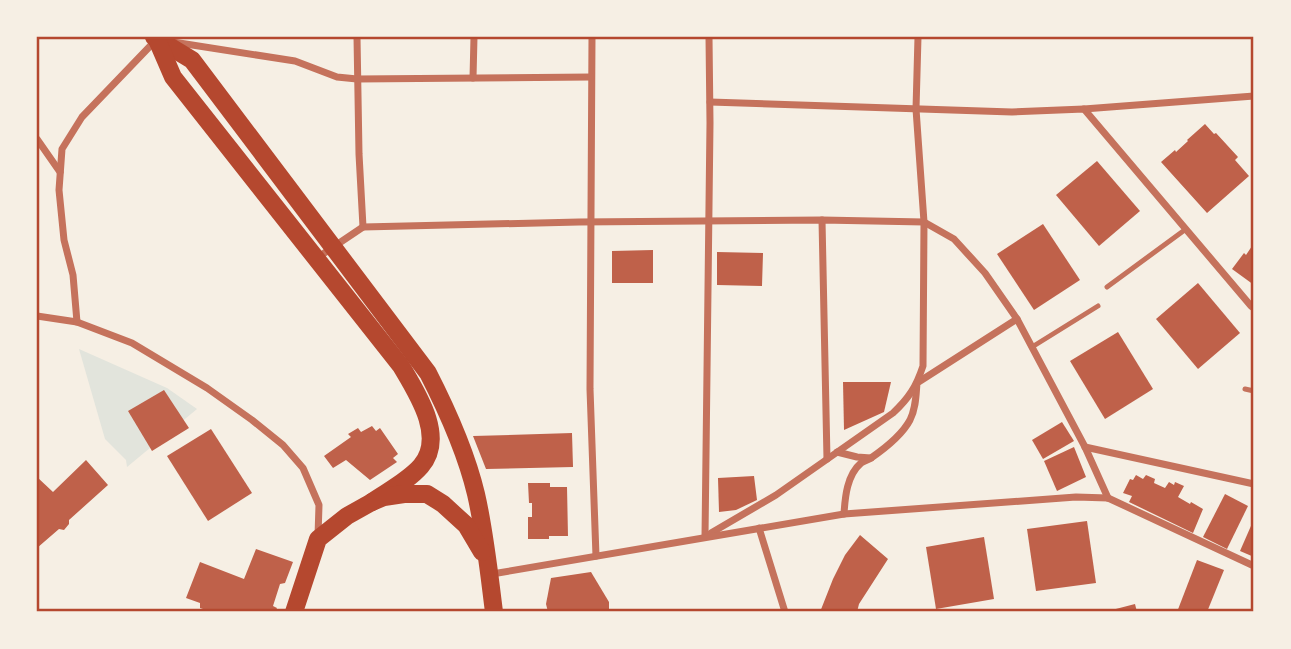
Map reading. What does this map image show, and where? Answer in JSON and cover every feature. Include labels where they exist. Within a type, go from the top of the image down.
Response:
[{"type":"main road","points":[[155,38],[192,61],[424,366],[445,407],[476,494],[494,612]]},
{"type":"main road","points":[[155,38],[173,77],[401,366],[417,393],[429,423],[431,442],[428,457],[421,467],[372,502],[347,516],[318,539],[294,612]]},
{"type":"main road","points":[[372,502],[404,494],[427,494],[443,503],[466,525],[488,568]]},
{"type":"street","points":[[357,37],[363,227]]},
{"type":"street","points":[[473,78],[474,37]]},
{"type":"street","points":[[592,37],[590,389],[596,556]]},
{"type":"street","points":[[705,537],[709,37]]},
{"type":"street","points":[[705,537],[776,495],[893,413],[909,398],[917,383],[923,366],[924,222],[916,109],[918,37]]},
{"type":"street","points":[[77,322],[73,275],[64,240],[59,190],[62,149],[82,117],[155,38],[296,61],[337,77],[357,79],[591,77]]},
{"type":"street","points":[[710,102],[1012,112],[1254,96]]},
{"type":"street","points":[[1084,109],[1254,308]]},
{"type":"street","points":[[37,139],[60,172]]},
{"type":"street","points":[[822,220],[827,459]]},
{"type":"street","points":[[316,258],[363,227],[590,222],[924,222],[954,239],[985,272],[1017,319],[1108,498]]},
{"type":"street","points":[[37,316],[77,322],[132,343],[207,388],[252,420],[283,445],[303,468],[319,505],[318,539]]},
{"type":"street","points":[[917,383],[1017,319]]},
{"type":"street","points":[[844,514],[846,492],[860,464],[899,435],[909,421],[915,406],[917,383]]},
{"type":"street","points":[[1084,447],[1254,484]]},
{"type":"street","points":[[837,452],[871,458]]},
{"type":"street","points":[[488,568],[596,556],[844,514],[1076,497],[1108,498],[1254,566]]},
{"type":"street","points":[[759,528],[785,612]]},
{"type":"lane","points":[[1107,287],[1186,229]]},
{"type":"lane","points":[[1032,347],[1098,306]]},
{"type":"lane","points":[[1245,389],[1254,391]]},
{"type":"shaded area","points":[[79,349],[167,388],[197,409],[127,467],[126,460],[105,439]]},
{"type":"building","points":[[1205,124],[1238,157],[1235,160],[1249,176],[1207,213],[1161,162],[1175,150],[1176,152]]},
{"type":"building","points":[[1097,161],[1140,211],[1099,246],[1056,195]]},
{"type":"building","points":[[1043,224],[1080,280],[1034,310],[997,254]]},
{"type":"building","points":[[1254,243],[1254,285],[1232,269]]},
{"type":"building","points":[[653,250],[653,283],[612,283],[612,251]]},
{"type":"building","points":[[717,252],[763,253],[762,286],[717,285]]},
{"type":"building","points":[[1198,283],[1240,333],[1198,369],[1156,319]]},
{"type":"building","points":[[1118,332],[1153,389],[1105,419],[1070,361]]},
{"type":"building","points":[[843,382],[891,382],[884,412],[844,430]]},
{"type":"building","points":[[164,390],[189,428],[152,451],[128,411]]},
{"type":"building","points":[[1062,422],[1074,441],[1043,459],[1032,440]]},
{"type":"building","points":[[372,426],[376,431],[380,428],[398,454],[393,458],[397,462],[370,480],[346,460],[333,468],[324,456],[351,437],[348,434],[358,428],[361,432]]},
{"type":"building","points":[[211,429],[252,493],[208,521],[167,456]]},
{"type":"building","points":[[572,433],[573,467],[486,469],[473,436]]},
{"type":"building","points":[[1074,447],[1086,477],[1057,491],[1044,461]]},
{"type":"building","points":[[86,460],[108,485],[69,520],[64,530],[59,529],[37,548],[37,477],[53,492]]},
{"type":"building","points":[[1136,475],[1143,479],[1146,475],[1155,479],[1154,483],[1165,488],[1169,482],[1184,486],[1178,497],[1203,509],[1193,533],[1129,502],[1132,496],[1123,493],[1130,479],[1133,480]]},
{"type":"building","points":[[754,476],[757,500],[736,510],[719,512],[718,478]]},
{"type":"building","points":[[528,483],[550,483],[550,487],[567,487],[568,536],[528,539],[528,517],[532,517],[532,503],[529,503]]},
{"type":"building","points":[[1225,494],[1248,506],[1227,549],[1203,537]]},
{"type":"building","points":[[1254,519],[1254,557],[1240,551]]},
{"type":"building","points":[[1087,521],[1096,583],[1036,591],[1027,529]]},
{"type":"building","points":[[860,535],[888,559],[859,604],[857,612],[820,612],[845,555]]},
{"type":"building","points":[[984,537],[994,599],[936,609],[926,547]]},
{"type":"building","points":[[256,549],[293,562],[285,583],[280,584],[273,606],[277,608],[275,612],[212,612],[200,608],[200,603],[186,598],[200,562],[244,579]]},
{"type":"building","points":[[1197,560],[1224,570],[1207,612],[1177,612]]},
{"type":"building","points":[[591,572],[609,602],[609,612],[548,612],[546,604],[551,578]]},
{"type":"building","points":[[1135,604],[1137,612],[1108,611]]}]
